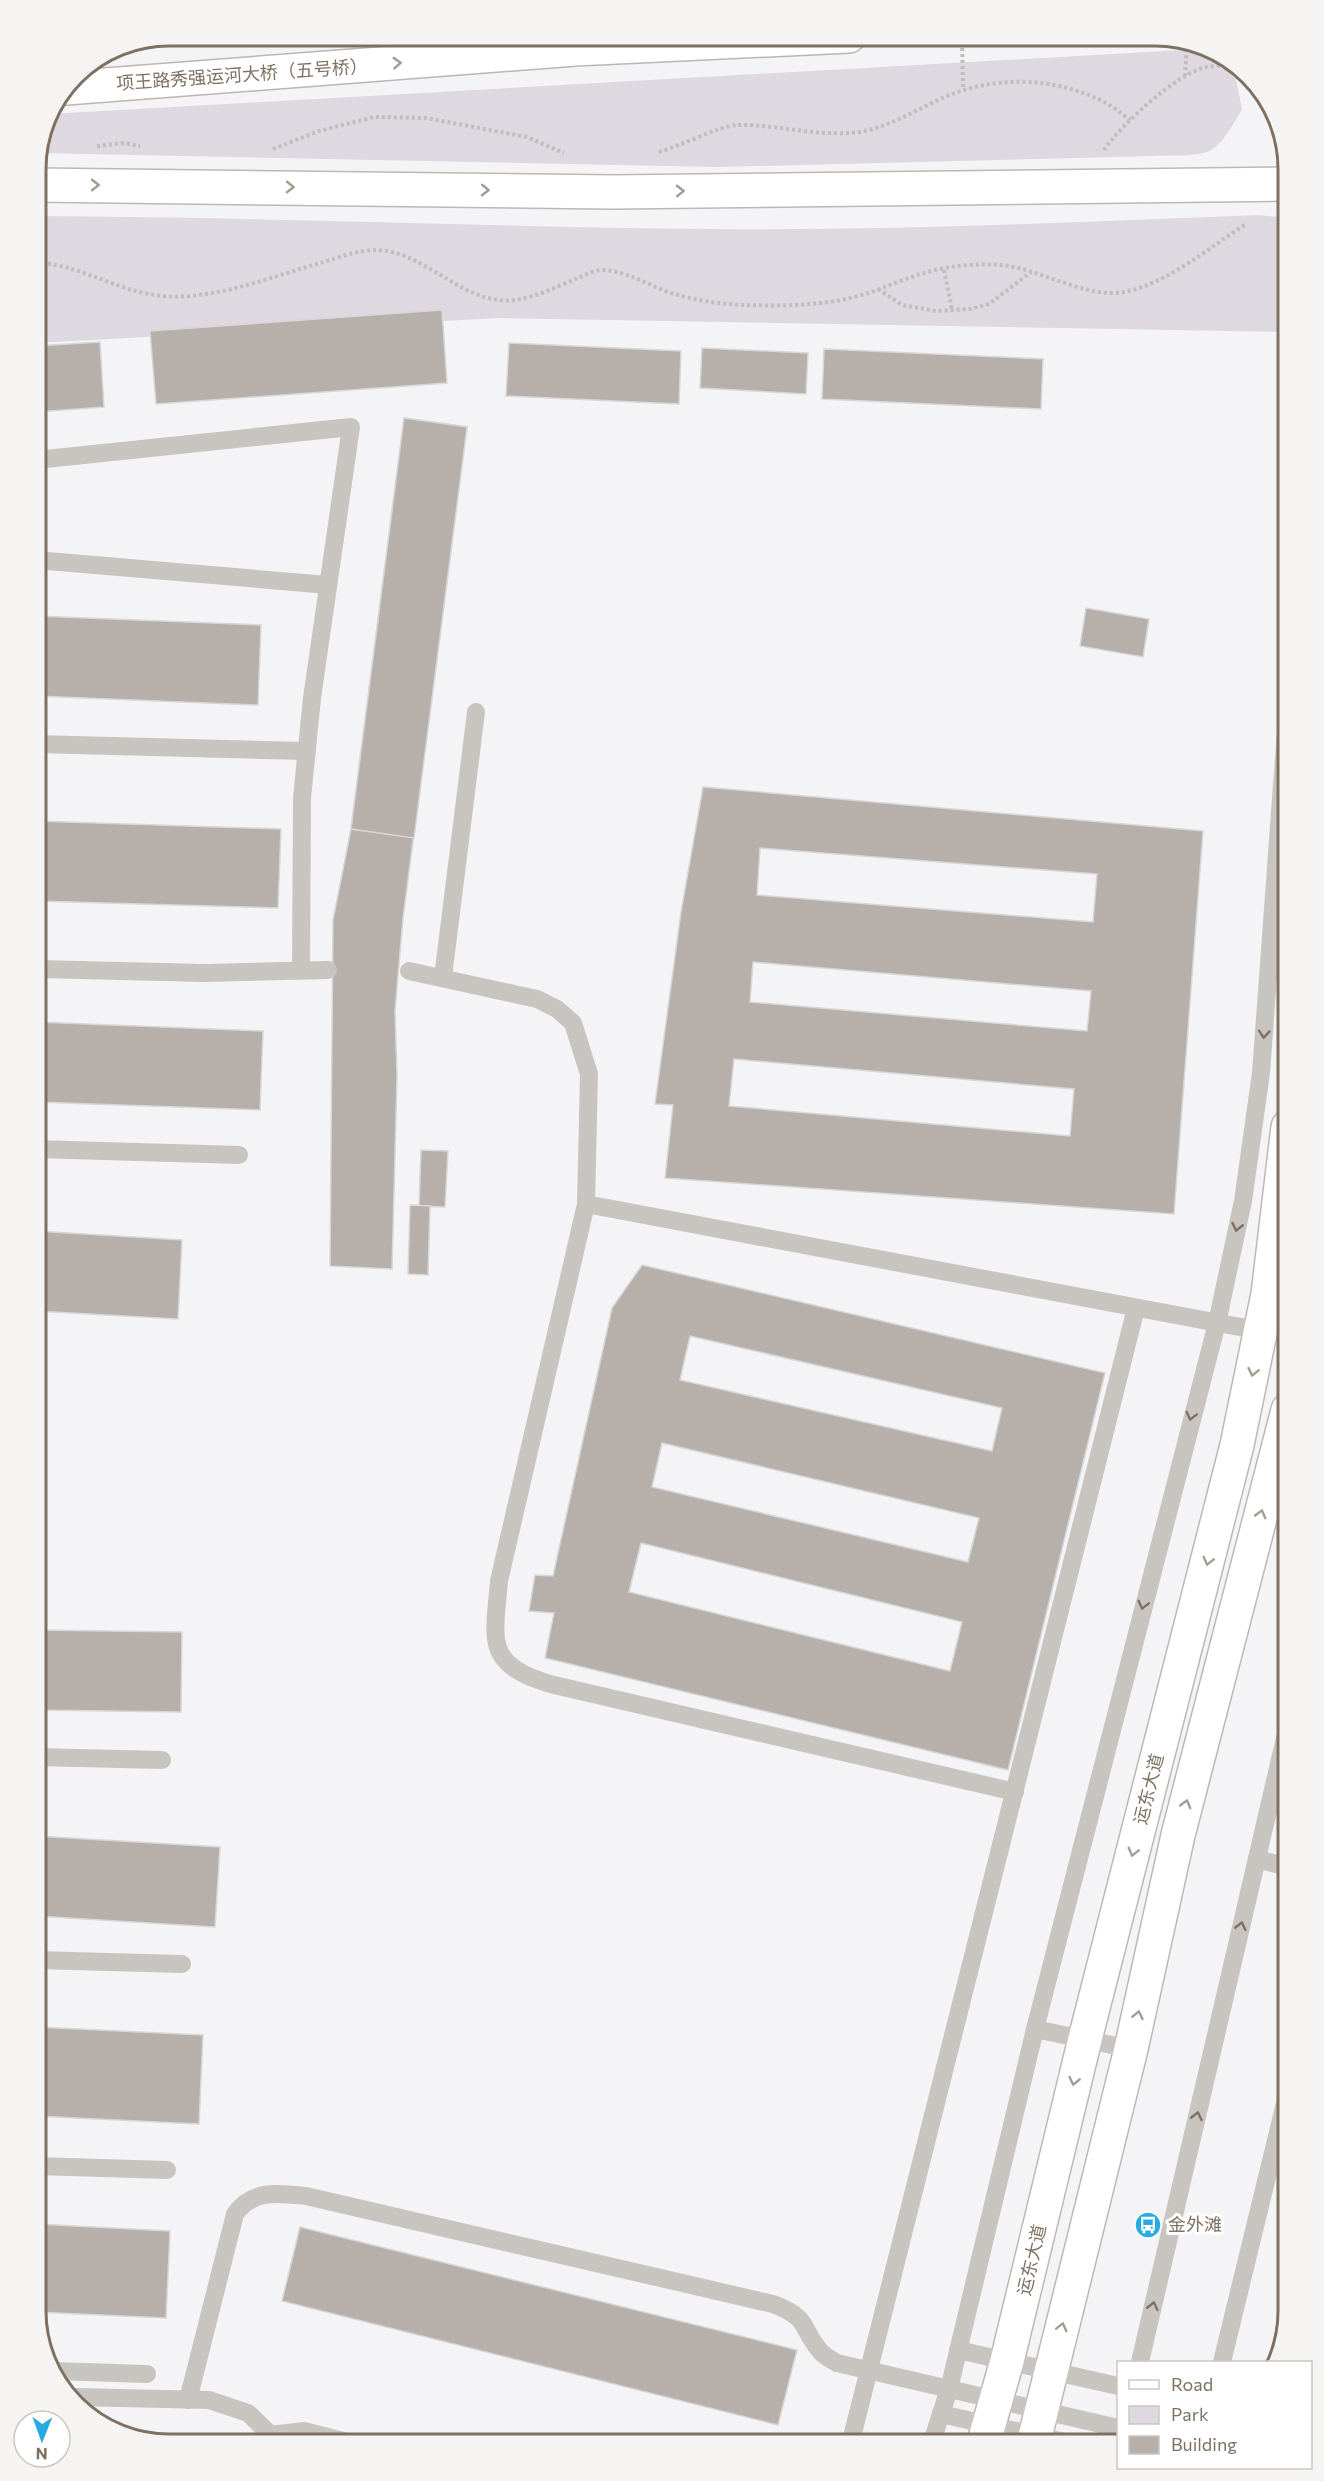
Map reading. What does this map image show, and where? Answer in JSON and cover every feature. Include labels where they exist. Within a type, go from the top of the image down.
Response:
[{"type":"main road","name":"项王路秀强运河大桥（五号桥）","points":[[78,87],[617,47]]},
{"type":"main road","points":[[47,185],[613,192],[1277,184]]},
{"type":"main road","name":"运东大道","points":[[989,2423],[1007,2361],[1085,2039],[1234,1457],[1275,1334],[1277,1302]]},
{"type":"main road","points":[[1037,2430],[1131,2049],[1178,1835],[1277,1452]]},
{"type":"lane","points":[[47,459],[351,427],[328,585],[302,798],[301,969]]},
{"type":"lane","points":[[47,561],[328,585]]},
{"type":"lane","points":[[443,977],[476,712]]},
{"type":"lane","points":[[47,744],[307,751]]},
{"type":"lane","points":[[935,2434],[950,2389],[1035,2029],[1217,1323],[1243,1201],[1277,952]]},
{"type":"lane","points":[[47,969],[205,973],[328,970]]},
{"type":"lane","points":[[409,971],[537,999],[557,1009],[573,1023],[589,1074],[586,1204],[499,1581],[494,1633],[500,1652],[509,1666],[524,1676],[549,1684],[1015,1792]]},
{"type":"lane","points":[[47,1149],[239,1155]]},
{"type":"lane","points":[[586,1204],[1275,1334]]},
{"type":"lane","points":[[853,2434],[1136,1308]]},
{"type":"lane","points":[[46,1757],[162,1760]]},
{"type":"lane","points":[[1140,2361],[1277,1773]]},
{"type":"lane","points":[[1257,1859],[1277,1864]]},
{"type":"lane","points":[[46,1960],[182,1964]]},
{"type":"lane","points":[[1035,2029],[1131,2049]]},
{"type":"lane","points":[[1222,2361],[1277,2136]]},
{"type":"lane","points":[[46,2166],[167,2170]]},
{"type":"lane","points":[[188,2400],[235,2214],[243,2203],[256,2196],[276,2192],[306,2196],[773,2304],[791,2311],[803,2320],[821,2353],[837,2363],[950,2389],[989,2423],[1037,2430]]},
{"type":"lane","points":[[958,2350],[1117,2386]]},
{"type":"lane","points":[[62,2371],[147,2374]]},
{"type":"lane","points":[[82,2397],[209,2400],[248,2413],[270,2434]]},
{"type":"lane","points":[[941,2414],[1037,2430],[1117,2428]]},
{"type":"lane","points":[[295,2434],[304,2431],[316,2434]]},
{"type":"path","points":[[962,47],[963,90]]},
{"type":"path","points":[[1185,77],[1187,51]]},
{"type":"path","points":[[1070,187],[1093,166],[1113,136],[1130,120],[1185,77],[1204,67],[1221,66]]},
{"type":"path","points":[[656,153],[735,125],[818,132],[864,131],[912,115],[937,100],[963,90],[1007,82],[1035,82],[1073,90],[1101,100],[1130,120]]},
{"type":"path","points":[[267,152],[319,131],[374,117],[426,118],[527,137],[566,153]]},
{"type":"path","points":[[92,146],[124,143],[147,148]]},
{"type":"path","points":[[47,263],[67,266],[149,296],[169,297],[228,290],[354,253],[376,250],[414,260],[464,291],[504,301],[535,294],[598,270],[621,272],[668,291],[701,301],[743,305],[830,302],[878,289],[926,272],[964,266],[1000,265],[1032,271],[1094,291],[1121,293],[1166,276],[1248,222],[1277,191]]},
{"type":"path","points":[[944,270],[952,310]]},
{"type":"path","points":[[878,289],[902,305],[936,311],[970,309],[989,304],[1032,271]]},
{"type":"green space","points":[[1182,50],[1209,59],[1229,71],[1236,79],[1242,110],[1224,138],[1214,148],[1204,153],[1190,155],[718,167],[48,153],[53,130],[60,113]]},
{"type":"green space","points":[[1258,215],[1277,217],[1277,332],[499,318],[47,342],[47,216],[628,228],[848,229]]},
{"type":"building","points":[[442,310],[447,383],[156,404],[150,331]]},
{"type":"building","points":[[100,342],[104,407],[47,411],[47,345]]},
{"type":"building","points":[[509,343],[681,351],[679,404],[506,396]]},
{"type":"building","points":[[702,348],[808,353],[806,394],[700,388]]},
{"type":"building","points":[[824,349],[1043,359],[1041,409],[822,399]]},
{"type":"building","points":[[404,418],[467,427],[403,918],[395,1011],[397,1076],[392,1269],[330,1266],[333,920],[351,829]]},
{"type":"building","points":[[404,418],[467,427],[414,838],[351,829]]},
{"type":"building","points":[[1086,608],[1149,619],[1143,657],[1080,646]]},
{"type":"building","points":[[47,616],[261,625],[258,705],[47,696]]},
{"type":"building","points":[[703,787],[1203,831],[1174,1214],[665,1178],[673,1105],[655,1104],[681,912]],"holes":[[[760,848],[1097,874],[1093,922],[757,895]],[[753,962],[1091,991],[1087,1031],[750,1002]],[[734,1059],[1074,1089],[1070,1136],[729,1106]]]},
{"type":"building","points":[[47,821],[281,829],[278,908],[47,901]]},
{"type":"building","points":[[47,1022],[263,1031],[260,1110],[47,1102]]},
{"type":"building","points":[[421,1150],[448,1151],[445,1207],[419,1206]]},
{"type":"building","points":[[410,1205],[430,1206],[428,1275],[408,1274]]},
{"type":"building","points":[[47,1232],[182,1240],[178,1319],[46,1312]]},
{"type":"building","points":[[642,1265],[1105,1373],[1008,1770],[545,1658],[554,1613],[529,1611],[535,1575],[553,1576],[612,1308]],"holes":[[[690,1336],[1002,1408],[992,1451],[680,1380]],[[662,1443],[979,1518],[968,1562],[652,1487]],[[641,1543],[962,1622],[950,1671],[629,1592]]]},
{"type":"building","points":[[46,1630],[182,1632],[181,1712],[46,1710]]},
{"type":"building","points":[[46,1837],[220,1847],[215,1927],[46,1917]]},
{"type":"building","points":[[46,2027],[203,2035],[199,2124],[46,2116]]},
{"type":"building","points":[[46,2225],[170,2231],[166,2318],[46,2312]]},
{"type":"building","points":[[300,2227],[797,2350],[778,2425],[282,2301]]},
{"type":"place","name":"金外滩","points":[[1148,2225]]}]
